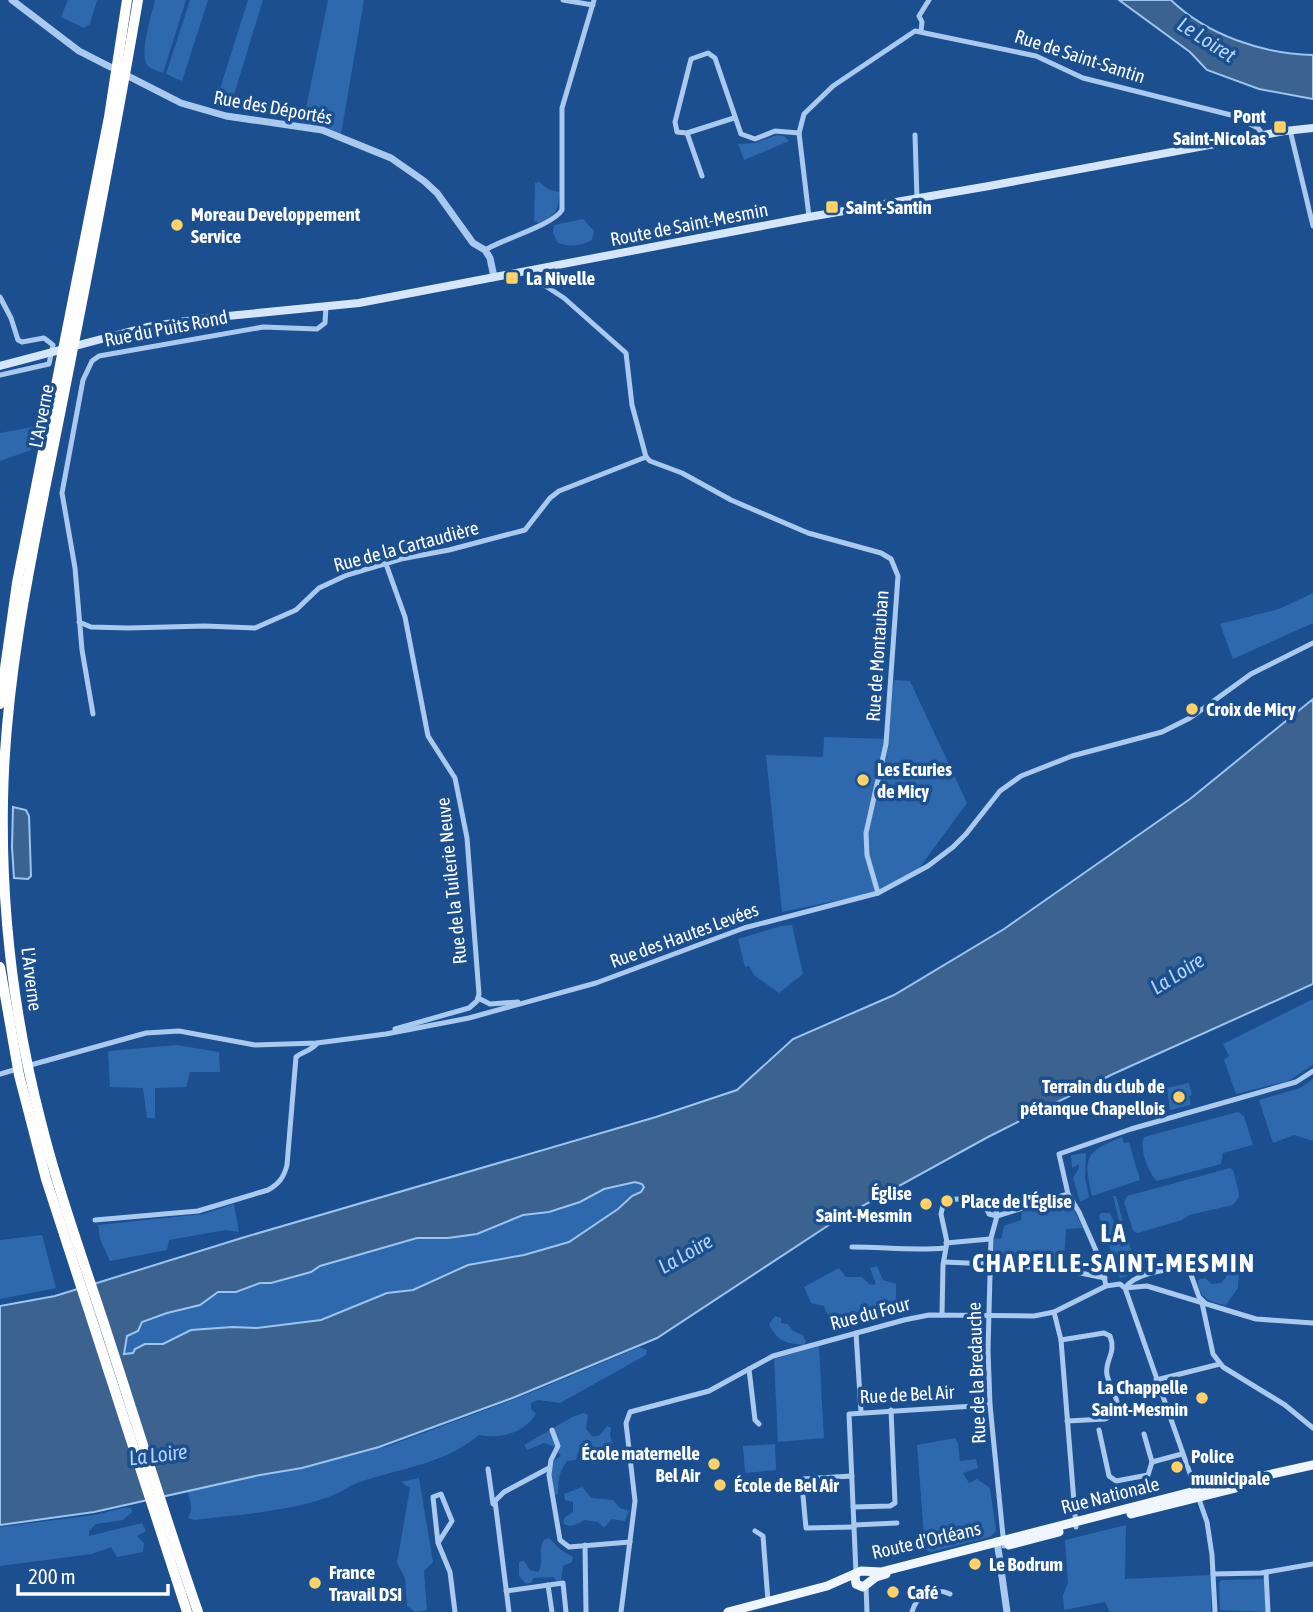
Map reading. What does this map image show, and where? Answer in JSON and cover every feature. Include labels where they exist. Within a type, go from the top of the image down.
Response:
[{"type":"highway","name":"L'Arverne","points":[[0,704],[17,583],[108,117],[127,0]]},
{"type":"highway","name":"L'Arverne","points":[[138,0],[103,199],[26,585],[8,717],[3,801],[4,878],[23,1068],[172,1551],[187,1612]]},
{"type":"highway","name":"L'Arverne","points":[[0,967],[41,1162],[73,1265],[172,1551],[198,1612]]},
{"type":"main road","points":[[1263,135],[1313,128]]},
{"type":"main road","name":"Route de Saint-Mesmin","points":[[0,366],[136,329],[207,317],[359,303],[809,217],[1263,135]]},
{"type":"main road","name":"Rue Nationale","points":[[1000,1544],[1313,1467]]},
{"type":"main road","name":"Route d'Orléans","points":[[728,1612],[827,1586],[881,1576],[1000,1544]]},
{"type":"street","name":"Rue des Déportés","points":[[12,0],[65,41],[100,62],[198,109],[226,116],[322,130],[373,149],[405,166],[437,193],[473,243],[485,250],[490,258],[494,277]]},
{"type":"street","points":[[485,250],[501,240],[554,219],[562,210],[562,108],[593,3],[562,0]]},
{"type":"street","points":[[809,217],[799,133],[804,114],[824,93],[912,32],[921,31],[922,22],[919,16],[929,0]]},
{"type":"street","name":"Rue de Saint-Santin","points":[[921,31],[1028,54],[1083,78],[1231,115],[1258,128],[1263,135]]},
{"type":"street","points":[[734,118],[687,133],[677,132],[675,122],[689,61],[705,54],[715,58],[741,134],[755,139],[779,131],[799,133]]},
{"type":"street","points":[[1290,130],[1313,226]]},
{"type":"street","points":[[687,133],[702,176]]},
{"type":"street","points":[[915,135],[917,199]]},
{"type":"street","points":[[528,271],[530,276],[564,298],[626,354],[632,405],[646,457]]},
{"type":"street","points":[[0,297],[18,340],[22,342],[44,338],[52,345],[49,364],[0,375]]},
{"type":"street","name":"Rue du Puits Rond","points":[[79,622],[75,568],[62,493],[83,380],[92,360],[99,356],[181,340],[263,327],[317,329],[325,323],[326,306]]},
{"type":"street","name":"Rue de la Cartaudière","points":[[79,622],[91,626],[128,628],[256,628],[296,610],[319,588],[331,581],[525,530],[550,498],[559,491],[646,457]]},
{"type":"street","name":"Rue de Montauban","points":[[646,457],[731,500],[808,533],[881,553],[895,564],[898,576],[888,729],[883,766],[866,833],[867,855],[878,893]]},
{"type":"street","name":"Rue de la Tuilerie Neuve","points":[[386,565],[405,617],[428,736],[455,778],[467,838],[478,998]]},
{"type":"street","points":[[79,622],[93,714]]},
{"type":"street","name":"Rue des Hautes Levées","points":[[0,1074],[146,1033],[179,1031],[247,1044],[317,1043],[386,1034],[469,1018],[596,984],[744,928],[878,893],[928,866],[953,847],[1000,792],[1021,776],[1072,756],[1162,733],[1189,718],[1251,674],[1313,643]]},
{"type":"street","points":[[386,1034],[469,1008],[478,998],[490,1004],[524,1003]]},
{"type":"street","points":[[296,1057],[303,1051],[314,1048],[317,1043]]},
{"type":"street","points":[[95,1220],[198,1211],[277,1185],[287,1165],[296,1057],[289,1044]]},
{"type":"street","points":[[1215,1612],[1207,1522],[1125,1288],[1119,1284],[1106,1286],[1095,1248],[1068,1194],[1059,1154],[1131,1129],[1296,1082],[1313,1071]]},
{"type":"street","points":[[942,1315],[946,1244],[941,1210],[944,1203],[948,1200],[978,1198],[982,1199],[989,1214],[997,1216],[1068,1194]]},
{"type":"street","points":[[993,1199],[997,1216]]},
{"type":"street","name":"Rue de la Bredauche","points":[[997,1216],[990,1239],[988,1316],[990,1405],[1000,1544]]},
{"type":"street","points":[[852,1247],[887,1247],[915,1251],[990,1239]]},
{"type":"street","points":[[944,1262],[1056,1268],[1105,1278]]},
{"type":"street","points":[[1125,1288],[1138,1278],[1183,1267],[1189,1269],[1203,1303],[1213,1354],[1220,1364],[1285,1405],[1313,1428]]},
{"type":"street","points":[[1125,1288],[1143,1285],[1256,1319],[1313,1323]]},
{"type":"street","name":"Rue du Four","points":[[630,1542],[635,1501],[627,1431],[630,1412],[696,1396],[773,1356],[856,1333],[917,1317],[1034,1316],[1054,1312],[1106,1286]]},
{"type":"street","points":[[1190,1299],[1195,1296],[1196,1290]]},
{"type":"street","points":[[1054,1312],[1061,1340],[1075,1525]]},
{"type":"street","points":[[856,1333],[861,1412]]},
{"type":"street","points":[[1061,1340],[1104,1333],[1111,1336],[1114,1346],[1107,1373],[1118,1405],[1116,1413],[1110,1417],[1067,1421]]},
{"type":"street","points":[[1156,1380],[1220,1364]]},
{"type":"street","points":[[749,1369],[755,1420],[759,1424]]},
{"type":"street","name":"Rue de Bel Air","points":[[867,1612],[854,1526],[848,1416],[850,1413],[861,1412],[990,1405]]},
{"type":"street","points":[[853,1507],[890,1506],[895,1503],[891,1410]]},
{"type":"street","points":[[552,1430],[558,1446],[549,1475],[560,1540],[569,1546],[630,1542],[621,1612]]},
{"type":"street","points":[[1099,1430],[1109,1476],[1116,1481],[1147,1475],[1152,1462],[1144,1434]]},
{"type":"street","points":[[1152,1462],[1182,1454]]},
{"type":"street","points":[[494,1507],[503,1492],[549,1468]]},
{"type":"street","points":[[488,1469],[509,1612]]},
{"type":"street","points":[[852,1476],[802,1479],[806,1528],[897,1523]]},
{"type":"street","points":[[438,1543],[452,1521],[441,1494],[433,1497],[438,1543],[450,1572],[455,1612]]},
{"type":"street","points":[[755,1531],[763,1536],[768,1601]]},
{"type":"street","points":[[1000,1544],[1007,1612]]},
{"type":"street","points":[[585,1545],[586,1612]]},
{"type":"street","points":[[1213,1574],[1266,1572],[1313,1564]]},
{"type":"street","points":[[1266,1572],[1268,1612]]},
{"type":"street","points":[[506,1591],[563,1583],[566,1612]]},
{"type":"street","points":[[548,1586],[552,1612]]},
{"type":"street","points":[[912,1612],[915,1603],[932,1591],[950,1594]]},
{"type":"shaded area","points":[[68,0],[97,0],[90,24],[84,28],[61,17]]},
{"type":"shaded area","points":[[155,0],[186,0],[163,73],[148,66],[144,53]]},
{"type":"shaded area","points":[[190,0],[208,0],[182,81],[166,74]]},
{"type":"shaded area","points":[[248,0],[263,0],[232,101],[218,95]]},
{"type":"shaded area","points":[[328,0],[364,0],[341,134],[303,123]]},
{"type":"shaded area","points":[[777,135],[784,136],[789,141],[744,160],[738,144],[755,143]]},
{"type":"shaded area","points":[[539,182],[548,189],[559,192],[555,212],[539,223],[534,221],[535,183]]},
{"type":"shaded area","points":[[583,219],[594,231],[592,240],[575,245],[558,243],[553,233],[554,225]]},
{"type":"shaded area","points":[[32,427],[35,430],[31,450],[0,461],[0,433]]},
{"type":"shaded area","points":[[1313,593],[1313,623],[1233,659],[1220,624],[1279,609]]},
{"type":"shaded area","name":"Les Ecuries de Micy","points":[[894,680],[910,681],[967,803],[917,871],[869,894],[782,912],[766,755],[823,757],[824,737],[888,739]]},
{"type":"shaded area","points":[[792,925],[803,974],[779,993],[754,975],[749,966],[745,967],[738,939]]},
{"type":"shaded area","points":[[1313,999],[1313,1065],[1288,1081],[1236,1094],[1224,1060],[1229,1056],[1223,1044]]},
{"type":"shaded area","points":[[177,1045],[219,1052],[220,1072],[190,1072],[186,1087],[155,1088],[155,1118],[147,1118],[143,1088],[110,1087],[108,1051]]},
{"type":"shaded area","points":[[1313,1079],[1313,1141],[1294,1135],[1273,1143],[1259,1100],[1300,1088]]},
{"type":"shaded area","name":"Terrain du club de pétanque Chapellois","points":[[1189,1083],[1191,1105],[1170,1110],[1167,1088]]},
{"type":"shaded area","points":[[1238,1112],[1244,1116],[1253,1145],[1223,1153],[1221,1164],[1157,1181],[1144,1154],[1144,1137]]},
{"type":"shaded area","points":[[1122,1137],[1124,1143],[1129,1142],[1140,1180],[1092,1196],[1088,1172],[1090,1157],[1100,1147]]},
{"type":"shaded area","points":[[1086,1153],[1085,1178],[1089,1197],[1080,1202],[1073,1178],[1079,1164],[1072,1168],[1071,1155]]},
{"type":"shaded area","points":[[1230,1168],[1233,1170],[1239,1193],[1233,1205],[1189,1215],[1182,1220],[1138,1233],[1133,1231],[1124,1202],[1127,1196]]},
{"type":"shaded area","points":[[635,1182],[644,1187],[641,1192],[569,1242],[524,1255],[468,1265],[413,1290],[387,1293],[321,1320],[257,1328],[200,1329],[181,1334],[163,1344],[145,1344],[133,1353],[124,1354],[127,1336],[142,1322],[200,1305],[218,1292],[236,1292],[260,1283],[271,1283],[417,1238],[448,1238],[497,1226],[523,1215],[549,1212],[580,1202],[604,1189]]},
{"type":"shaded area","points":[[1113,1196],[1116,1196],[1136,1269],[1127,1272],[1128,1276],[1120,1278],[1099,1216],[1101,1213],[1110,1213],[1121,1247],[1125,1246]]},
{"type":"shaded area","points":[[1068,1198],[1083,1228],[1066,1229],[1064,1262],[1059,1265],[1017,1266],[1016,1262],[994,1259],[994,1238],[1001,1239],[1004,1226],[1021,1220],[1022,1212]]},
{"type":"shaded area","points":[[234,1204],[239,1232],[226,1230],[169,1240],[167,1250],[110,1261],[100,1239],[98,1225],[204,1214]]},
{"type":"shaded area","points":[[42,1235],[56,1288],[0,1299],[0,1240]]},
{"type":"shaded area","points":[[877,1266],[883,1280],[896,1284],[896,1300],[887,1304],[882,1320],[850,1322],[847,1328],[834,1331],[824,1306],[811,1303],[804,1287],[839,1268],[846,1277],[862,1277],[870,1285],[876,1284],[870,1268]]},
{"type":"shaded area","points":[[1239,1267],[1238,1288],[1226,1305],[1214,1302],[1202,1294],[1198,1280],[1205,1278],[1212,1284],[1221,1283],[1227,1270]]},
{"type":"shaded area","points":[[775,1316],[781,1318],[781,1323],[788,1324],[793,1331],[803,1335],[806,1342],[803,1345],[779,1338],[769,1324]]},
{"type":"shaded area","points":[[819,1346],[824,1438],[778,1442],[774,1359]]},
{"type":"shaded area","points":[[640,1347],[647,1350],[646,1355],[560,1403],[538,1400],[531,1403],[531,1409],[536,1414],[525,1426],[511,1433],[479,1435],[437,1459],[357,1483],[336,1494],[302,1505],[248,1514],[194,1520],[188,1518],[191,1507],[186,1489],[358,1450],[386,1447],[520,1397]]},
{"type":"shaded area","points":[[584,1413],[588,1415],[586,1429],[593,1437],[600,1435],[607,1426],[611,1428],[612,1443],[606,1446],[611,1448],[614,1456],[608,1461],[593,1464],[589,1454],[578,1452],[576,1460],[567,1461],[562,1469],[558,1494],[555,1495],[551,1474],[554,1460],[561,1456],[553,1446],[544,1443],[527,1450],[524,1445]]},
{"type":"shaded area","points":[[955,1438],[960,1461],[976,1459],[978,1468],[963,1473],[969,1483],[977,1479],[990,1488],[996,1531],[990,1537],[931,1552],[918,1547],[924,1536],[917,1445]]},
{"type":"shaded area","points":[[775,1444],[776,1470],[745,1473],[743,1446]]},
{"type":"shaded area","points":[[419,1478],[433,1562],[424,1571],[427,1610],[415,1612],[407,1606],[405,1578],[397,1563],[410,1488],[401,1482]]},
{"type":"shaded area","points":[[582,1487],[591,1498],[613,1500],[620,1508],[629,1511],[625,1521],[612,1519],[604,1528],[598,1522],[584,1520],[574,1525],[563,1523],[565,1517],[573,1512],[573,1502],[565,1500],[564,1494]]},
{"type":"shaded area","points":[[131,1508],[132,1512],[123,1520],[96,1524],[89,1531],[89,1536],[142,1523],[146,1531],[137,1536],[144,1543],[143,1552],[117,1557],[111,1547],[92,1554],[0,1566],[0,1527],[95,1515]]},
{"type":"shaded area","points":[[1126,1525],[1125,1579],[1211,1575],[1211,1612],[1110,1612],[1105,1602],[1064,1610],[1063,1595],[1068,1583],[1065,1540]]},
{"type":"shaded area","points":[[549,1538],[573,1557],[572,1562],[563,1566],[561,1580],[557,1581],[553,1577],[533,1578],[532,1582],[526,1584],[519,1576],[519,1562],[524,1561],[530,1570],[538,1572],[542,1544]]},
{"type":"shaded area","points":[[1264,1579],[1266,1612],[1220,1610],[1219,1583],[1222,1580]]},
{"type":"water","name":"Le Loiret","points":[[1119,0],[1171,0],[1201,23],[1237,40],[1275,51],[1313,55],[1313,99],[1259,89],[1207,70],[1190,52]]},
{"type":"water","name":"La Loire","points":[[1313,699],[1313,984],[1113,1074],[988,1137],[835,1221],[657,1338],[515,1397],[379,1447],[302,1468],[94,1512],[0,1525],[0,1306],[55,1296],[245,1237],[656,1117],[737,1090],[793,1039],[894,995],[1004,929],[1190,799]],"holes":[[[635,1182],[644,1187],[641,1192],[569,1242],[524,1255],[468,1265],[413,1290],[387,1293],[321,1320],[257,1328],[191,1330],[163,1344],[145,1344],[133,1353],[124,1354],[127,1336],[138,1331],[142,1322],[200,1305],[218,1292],[236,1292],[260,1283],[271,1283],[417,1238],[477,1234],[523,1215],[549,1212],[580,1202],[604,1189]]]},
{"type":"water","points":[[13,807],[26,810],[29,816],[31,876],[28,879],[14,878]]},
{"type":"place","name":"Pont Saint-Nicolas","points":[[1280,127]]},
{"type":"place","name":"Saint-Santin","points":[[832,207]]},
{"type":"place","name":"Moreau Developpement Service","points":[[177,225]]},
{"type":"place","name":"La Nivelle","points":[[512,278]]},
{"type":"place","name":"Croix de Micy","points":[[1192,709]]},
{"type":"place","name":"Les Ecuries de Micy","points":[[863,780]]},
{"type":"place","name":"Terrain du club de pétanque Chapellois","points":[[1179,1097]]},
{"type":"place","name":"Place de l'Église","points":[[947,1201]]},
{"type":"place","name":"Église Saint-Mesmin","points":[[926,1204]]},
{"type":"place","name":"La Chappelle Saint-Mesmin","points":[[1202,1398]]},
{"type":"place","name":"École maternelle Bel Air","points":[[714,1464]]},
{"type":"place","name":"Police municipale","points":[[1177,1467]]},
{"type":"place","name":"École de Bel Air","points":[[720,1485]]},
{"type":"place","name":"Le Bodrum","points":[[975,1564]]},
{"type":"place","name":"France Travail DSI","points":[[315,1583]]},
{"type":"place","name":"Café","points":[[893,1592]]},
{"type":"district","name":"LA CHAPELLE-SAINT-MESMIN","points":[[1114,1248]]}]
